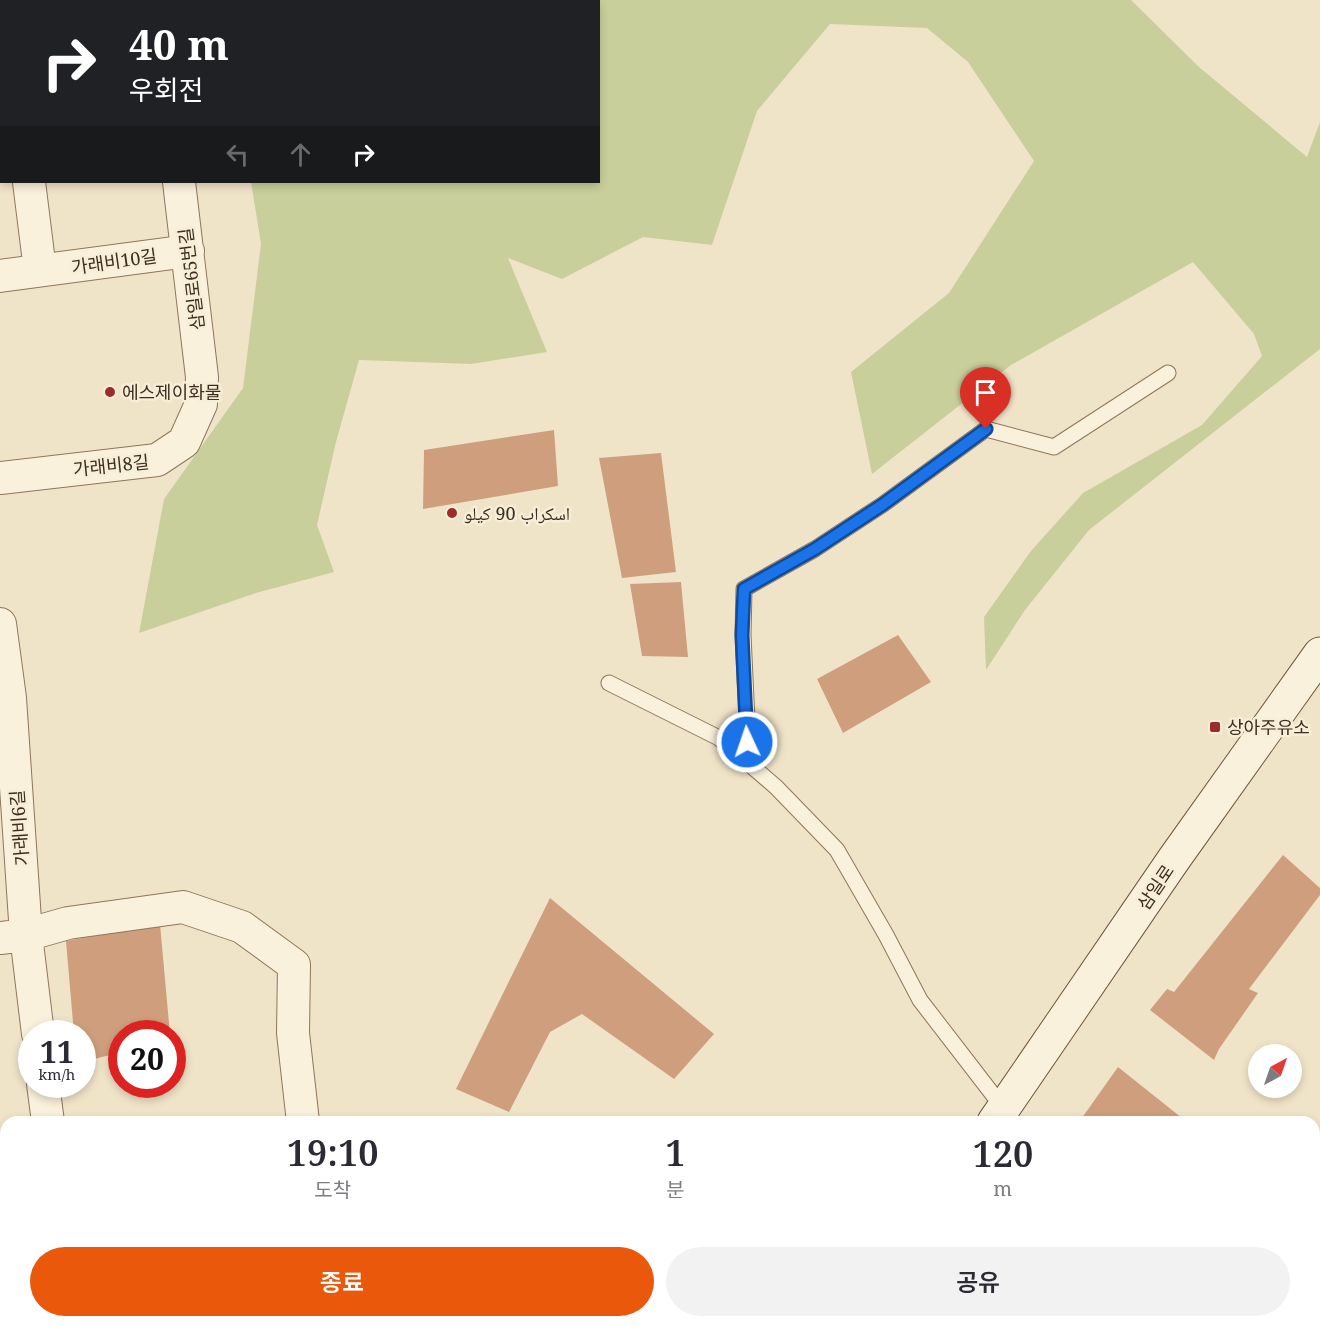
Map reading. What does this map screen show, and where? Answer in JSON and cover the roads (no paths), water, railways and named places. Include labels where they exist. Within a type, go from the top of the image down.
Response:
[{"type":"main road","name":"삼일로","points":[[999,1115],[1174,858],[1320,654]]},
{"type":"street","points":[[29,183],[40,270]]},
{"type":"street","name":"삼일로65번길","points":[[179,183],[202,377]]},
{"type":"street","name":"가래비10길","points":[[0,276],[188,251]]},
{"type":"street","name":"가래비8길","points":[[0,478],[158,460],[184,441],[201,404],[202,377]]},
{"type":"street","name":"가래비6길","points":[[0,624],[10,698],[13,937],[34,1020]]},
{"type":"street","points":[[13,937],[68,923],[183,907],[242,927],[294,965],[293,1033],[302,1116]]},
{"type":"street","points":[[45,1098],[47,1116]]},
{"type":"lane","points":[[748,763],[742,635],[744,589],[815,549],[882,505],[986,429],[1054,447],[1168,373]]},
{"type":"lane","points":[[609,683],[719,738],[776,787],[837,850],[920,1000],[999,1115]]},
{"type":"place","name":"에스제이화물","points":[[110,392]]},
{"type":"place","name":"اسكراب 90 كيلو","points":[[452,513]]},
{"type":"place","name":"상아주유소","points":[[1215,727]]}]
